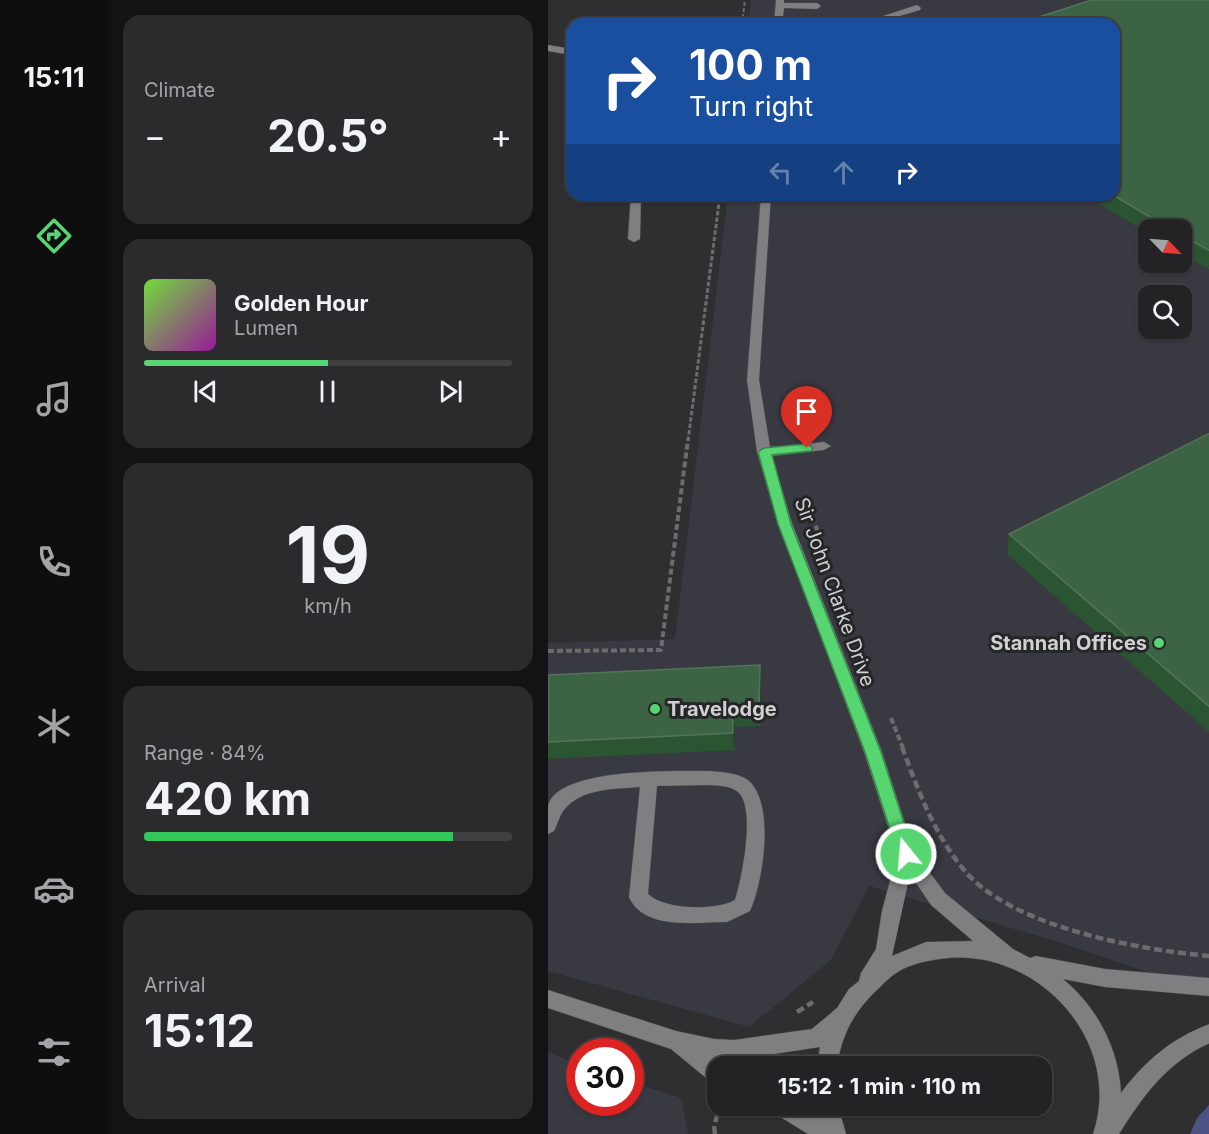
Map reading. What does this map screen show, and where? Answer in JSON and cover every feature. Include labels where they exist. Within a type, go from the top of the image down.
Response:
[{"type":"street","points":[[779,18],[780,2],[817,6]]},
{"type":"street","points":[[883,18],[917,8]]},
{"type":"street","points":[[548,48],[566,51]]},
{"type":"street","points":[[634,239],[636,201]]},
{"type":"street","name":"Sir John Clarke Drive","points":[[766,201],[753,380],[764,452],[785,524],[873,752],[906,854]]},
{"type":"street","points":[[764,452],[824,446]]},
{"type":"street","points":[[548,826],[552,810],[563,798],[580,788],[648,781],[721,779],[745,787],[752,799],[755,825],[749,888],[743,905],[727,914],[669,914],[648,907],[638,897],[648,781]]},
{"type":"street","points":[[906,854],[938,899],[1015,959],[1105,978],[1210,987]]},
{"type":"street","points":[[548,999],[676,1041],[714,1049],[734,1050],[817,1038],[843,1013],[865,986],[885,951],[906,854]]},
{"type":"street","points":[[865,986],[892,965],[922,952],[959,947],[994,951],[1039,969],[1073,997],[1097,1034],[1107,1060],[1111,1091],[1105,1134]]},
{"type":"street","points":[[828,1056],[828,1049],[843,1013]]},
{"type":"street","points":[[1105,1134],[1136,1087],[1159,1065],[1194,1038],[1210,1033]]},
{"type":"street","points":[[676,1041],[707,1066]]},
{"type":"street","points":[[798,1116],[824,1134]]},
{"type":"street","points":[[830,1116],[835,1134]]},
{"type":"path","points":[[743,18],[745,0]]},
{"type":"path","points":[[548,651],[661,650],[719,201]]},
{"type":"path","points":[[805,496],[825,552]]},
{"type":"path","points":[[890,716],[926,805],[943,837],[964,870],[992,896],[1047,921],[1105,938],[1171,954],[1210,956]]},
{"type":"path","points":[[715,1134],[716,1116]]},
{"type":"shaded area","points":[[751,0],[1209,0],[1209,993],[1062,943],[869,886],[831,960],[749,1027],[548,971],[548,643],[675,639],[727,201],[1120,201],[1120,18],[749,18]]},
{"type":"shaded area","points":[[548,1052],[566,1060],[566,1116],[644,1116],[644,1086],[681,1098],[688,1134],[548,1134]]},
{"type":"shaded area","points":[[1209,1105],[1209,1134],[1190,1134],[1197,1118]]},
{"type":"building","points":[[1092,0],[1210,0],[1210,251],[1192,241],[1192,219],[1153,219],[1120,199],[1120,18],[1036,18]]},
{"type":"building","name":"Stannah Offices","points":[[1210,433],[1210,707],[1009,534]]},
{"type":"building","name":"Travelodge","points":[[760,665],[759,709],[733,710],[733,733],[548,742],[548,675]]},
{"type":"place","name":"Stannah Offices","points":[[1159,643]]},
{"type":"place","name":"Travelodge","points":[[655,709]]},
{"type":"route","points":[[807,448],[764,452],[785,524],[873,752],[906,854]]}]
